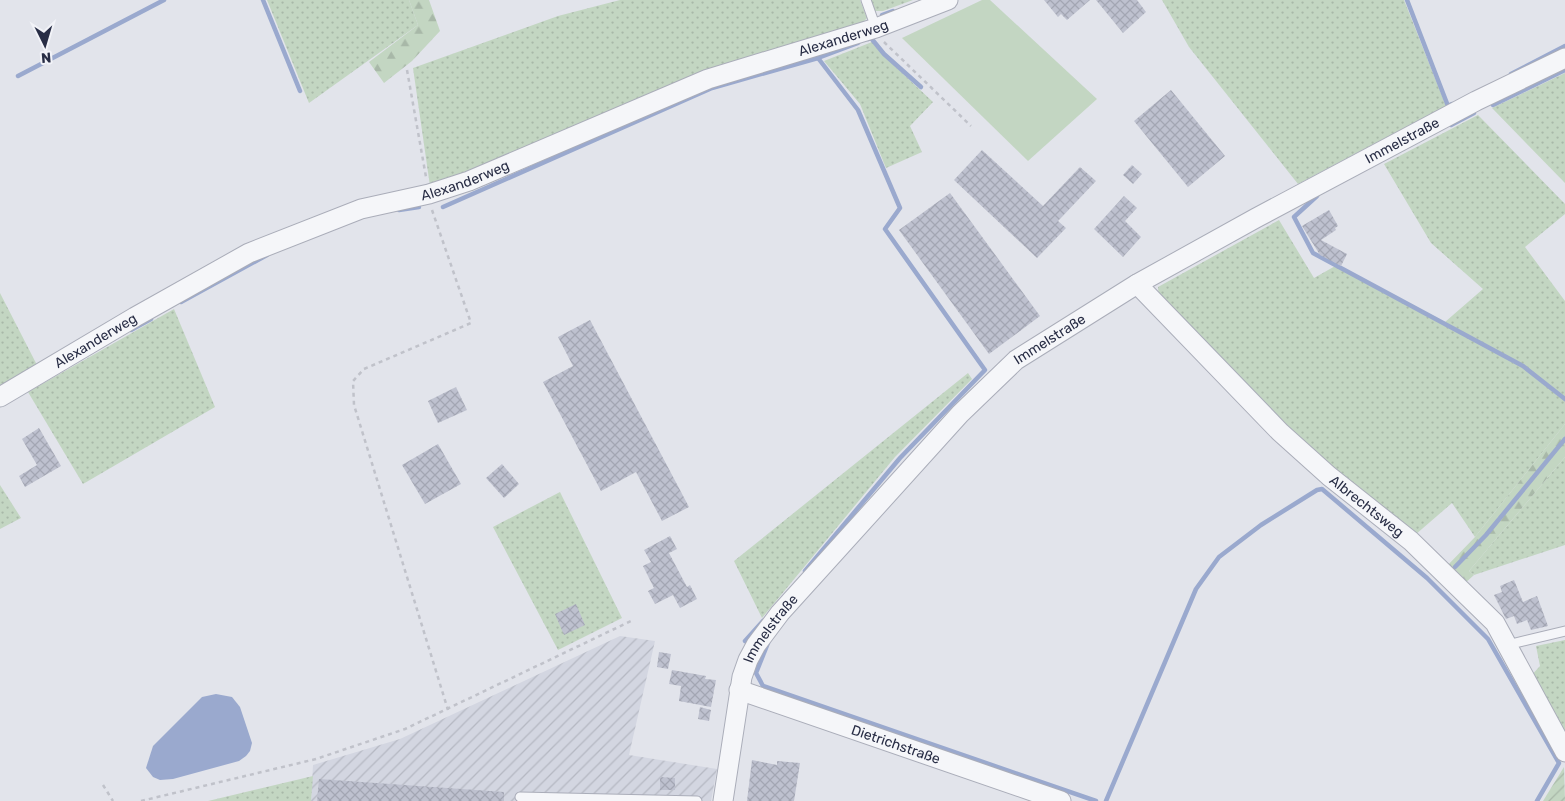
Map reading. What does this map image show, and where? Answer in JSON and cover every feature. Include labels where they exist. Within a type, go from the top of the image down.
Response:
[{"type":"street","name":"Alexanderweg","points":[[0,397],[135,317],[249,254],[361,209],[429,194],[469,181],[708,79],[876,28],[948,0]]},
{"type":"street","name":"Immelstraße","points":[[723,801],[740,690],[748,660],[780,612],[960,414],[1016,360],[1137,284],[1476,101],[1565,58]]},
{"type":"street","name":"Albrechtsweg","points":[[1137,284],[1280,432],[1329,476],[1411,541],[1495,623],[1565,752]]},
{"type":"street","name":"Dietrichstraße","points":[[740,690],[1056,800]]},
{"type":"lane","points":[[866,0],[876,28]]},
{"type":"lane","points":[[1507,645],[1565,631]]},
{"type":"lane","points":[[520,797],[697,801]]},
{"type":"path","points":[[876,28],[885,43],[971,126]]},
{"type":"path","points":[[407,70],[429,194],[471,323],[364,369],[353,381],[354,405],[448,710]]},
{"type":"path","points":[[141,801],[316,759],[405,729],[633,620]]},
{"type":"path","points":[[103,785],[113,801]]},
{"type":"shaded area","points":[[620,636],[655,641],[629,755],[717,769],[711,801],[311,801],[313,765],[400,739]]},
{"type":"green space","points":[[267,0],[409,0],[418,25],[309,103]]},
{"type":"green space","points":[[409,0],[429,0],[440,31],[412,61],[384,83],[369,62],[418,25]]},
{"type":"green space","points":[[620,0],[860,0],[867,18],[855,31],[468,176],[430,186],[413,68],[558,16]]},
{"type":"green space","points":[[870,0],[913,0],[883,11],[874,11]]},
{"type":"green space","points":[[982,0],[990,0],[1097,99],[1028,161],[902,38]]},
{"type":"green space","points":[[1162,0],[1404,0],[1446,106],[1298,184],[1189,47]]},
{"type":"green space","points":[[872,42],[883,55],[933,102],[910,126],[922,152],[886,168],[860,104],[824,61]]},
{"type":"green space","points":[[1565,73],[1565,183],[1492,108]]},
{"type":"green space","points":[[1478,115],[1565,204],[1565,214],[1525,247],[1565,301],[1565,424],[1475,537],[1452,503],[1415,535],[1331,472],[1159,300],[1158,287],[1279,220],[1314,278],[1337,265],[1445,322],[1483,289],[1431,243],[1384,164]]},
{"type":"green space","points":[[0,293],[38,367],[0,390]]},
{"type":"green space","points":[[174,309],[215,407],[83,484],[28,392]]},
{"type":"green space","points":[[968,373],[972,379],[895,457],[762,618],[734,561]]},
{"type":"green space","points":[[1565,424],[1565,457],[1469,571],[1474,575],[1463,585],[1445,568],[1475,537]]},
{"type":"green space","points":[[1565,457],[1565,545],[1474,575],[1469,571]]},
{"type":"green space","points":[[0,485],[21,518],[0,529]]},
{"type":"green space","points":[[560,492],[622,618],[558,650],[493,527]]},
{"type":"green space","points":[[1565,640],[1565,742],[1529,678],[1540,666],[1536,646]]},
{"type":"green space","points":[[1564,767],[1565,801],[1543,801]]},
{"type":"green space","points":[[313,776],[311,801],[208,801]]},
{"type":"water","points":[[216,694],[232,697],[240,707],[252,743],[250,751],[239,761],[173,779],[160,780],[153,777],[146,768],[153,746],[202,697]]},
{"type":"building","points":[[1044,0],[1090,0],[1067,20],[1061,14],[1058,17]]},
{"type":"building","points":[[1096,0],[1137,0],[1146,12],[1123,33]]},
{"type":"building","points":[[1171,90],[1225,156],[1188,187],[1134,121]]},
{"type":"building","points":[[982,150],[1043,206],[1080,167],[1096,181],[1058,221],[1066,228],[1037,258],[954,180]]},
{"type":"building","points":[[1132,165],[1142,174],[1133,184],[1123,175]]},
{"type":"building","points":[[950,193],[1040,316],[989,354],[899,230]]},
{"type":"building","points":[[1124,196],[1137,208],[1125,221],[1141,237],[1123,257],[1094,229]]},
{"type":"building","points":[[1329,210],[1338,226],[1335,228],[1336,230],[1321,240],[1347,254],[1341,266],[1320,255],[1302,226]]},
{"type":"building","points":[[590,320],[689,507],[662,521],[636,472],[601,491],[543,382],[573,366],[558,337]]},
{"type":"building","points":[[456,387],[467,410],[438,423],[428,401]]},
{"type":"building","points":[[39,428],[61,466],[25,487],[19,476],[37,465],[22,439]]},
{"type":"building","points":[[438,444],[461,484],[425,504],[402,465]]},
{"type":"building","points":[[502,464],[519,484],[504,498],[486,478]]},
{"type":"building","points":[[670,536],[677,549],[669,553],[687,587],[690,585],[697,599],[680,608],[673,595],[655,604],[648,591],[654,588],[643,566],[651,562],[644,550]]},
{"type":"building","points":[[1514,580],[1523,602],[1537,596],[1548,626],[1531,630],[1527,620],[1517,624],[1514,616],[1506,619],[1494,595],[1502,592],[1500,586]]},
{"type":"building","points":[[576,604],[585,625],[564,635],[555,614]]},
{"type":"building","points":[[659,652],[671,654],[668,669],[657,667]]},
{"type":"building","points":[[672,670],[706,676],[705,679],[716,680],[711,707],[679,701],[681,686],[669,684]]},
{"type":"building","points":[[700,707],[711,710],[709,721],[698,719]]},
{"type":"building","points":[[752,760],[777,765],[777,761],[800,763],[794,801],[747,801]]},
{"type":"building","points":[[660,777],[675,778],[675,790],[660,790]]},
{"type":"building","points":[[319,779],[504,792],[504,801],[317,801]]},
{"type":"waterway","points":[[18,76],[164,0]]},
{"type":"waterway","points":[[263,0],[300,91]]},
{"type":"waterway","points":[[1407,0],[1448,106],[1452,104]]},
{"type":"waterway","points":[[882,15],[893,11]]},
{"type":"waterway","points":[[868,39],[871,38],[884,54],[921,87]]},
{"type":"waterway","points":[[443,207],[712,88],[818,58],[858,43]]},
{"type":"waterway","points":[[1511,74],[1565,46]]},
{"type":"waterway","points":[[805,571],[900,458],[985,370],[885,229],[900,208],[858,110],[818,58]]},
{"type":"waterway","points":[[1493,105],[1565,70]]},
{"type":"waterway","points":[[1451,125],[1474,113]]},
{"type":"waterway","points":[[1317,196],[1294,217],[1313,253],[1523,366],[1565,399]]},
{"type":"waterway","points":[[399,210],[419,207]]},
{"type":"waterway","points":[[181,302],[267,255]]},
{"type":"waterway","points":[[131,330],[151,319]]},
{"type":"waterway","points":[[1455,567],[1486,535],[1565,439]]},
{"type":"waterway","points":[[1106,801],[1196,589],[1219,557],[1261,525],[1317,490],[1322,489],[1427,578],[1488,639],[1559,763],[1537,801]]},
{"type":"waterway","points":[[745,641],[763,621]]},
{"type":"waterway","points":[[768,643],[756,673],[763,686],[1096,801]]}]
